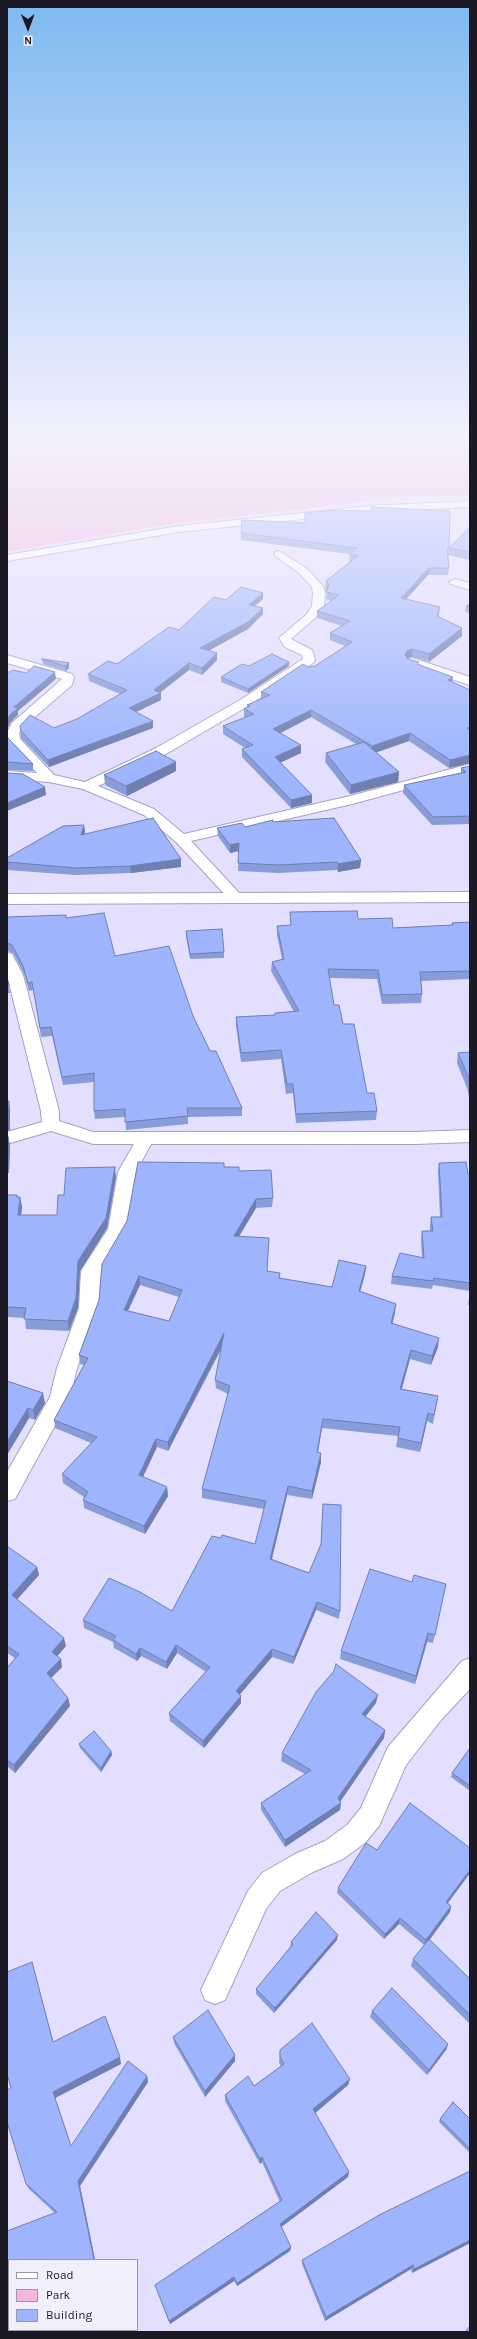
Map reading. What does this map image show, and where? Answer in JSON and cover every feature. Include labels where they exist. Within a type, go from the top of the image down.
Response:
[{"type":"highway","points":[[7,899],[470,897]]},
{"type":"street","points":[[7,558],[77,546]]},
{"type":"street","points":[[87,786],[161,751],[244,703],[309,660],[308,653],[289,644],[285,638],[311,616],[318,606],[319,593],[317,586],[302,570],[279,554]]},
{"type":"street","points":[[455,582],[470,587]]},
{"type":"street","points":[[7,659],[62,674],[69,679],[17,726],[13,733],[14,740],[49,778]]},
{"type":"street","points":[[412,662],[470,681]]},
{"type":"street","points":[[181,838],[296,814],[470,768]]},
{"type":"street","points":[[7,775],[49,778],[87,786],[149,812],[181,838],[236,898]]},
{"type":"street","points":[[7,957],[15,975],[50,1111],[51,1125]]},
{"type":"street","points":[[7,1138],[51,1125],[93,1138],[470,1136]]},
{"type":"street","points":[[7,1492],[60,1398],[67,1368],[89,1308],[91,1272],[117,1230],[127,1172],[146,1138]]},
{"type":"street","points":[[214,1990],[257,1900],[278,1878],[304,1863],[334,1850],[356,1834],[370,1817],[397,1756],[432,1712],[465,1677],[470,1668]]},
{"type":"green space","points":[[7,546],[41,546],[7,552]]},
{"type":"building","points":[[343,546],[449,546],[449,548],[451,546],[470,546],[470,552],[447,548],[449,568],[429,568],[401,598],[440,607],[437,616],[462,628],[429,654],[412,649],[407,651],[405,655],[408,659],[419,662],[417,664],[453,677],[448,680],[470,690],[470,727],[467,728],[470,731],[470,755],[450,760],[410,733],[372,746],[311,710],[273,729],[301,745],[275,757],[312,795],[291,800],[242,749],[253,745],[223,726],[254,714],[244,709],[250,706],[247,705],[270,695],[261,692],[303,664],[308,667],[315,666],[352,642],[330,633],[350,621],[317,611],[339,595],[326,592],[329,585],[326,581],[358,556],[350,554],[357,548]]},
{"type":"building","points":[[241,587],[263,593],[249,605],[263,608],[248,622],[200,648],[217,653],[202,668],[189,663],[154,690],[161,693],[129,708],[153,721],[48,760],[21,731],[20,726],[30,715],[54,728],[77,719],[127,690],[88,674],[108,661],[117,664],[169,627],[179,630],[214,597],[226,600]]},
{"type":"building","points":[[272,654],[289,662],[248,689],[221,677],[242,664],[249,666]]},
{"type":"building","points":[[43,659],[69,663],[65,666]]},
{"type":"building","points":[[34,666],[55,672],[14,707],[18,708],[7,720],[7,672],[13,670],[26,673]]},
{"type":"building","points":[[7,737],[33,764],[7,762]]},
{"type":"building","points":[[364,742],[399,772],[351,785],[326,753]]},
{"type":"building","points":[[156,751],[176,762],[126,786],[104,775]]},
{"type":"building","points":[[470,766],[470,816],[433,817],[404,785],[466,772],[461,768]]},
{"type":"building","points":[[8,773],[23,774],[45,787],[7,803]]},
{"type":"building","points":[[153,818],[181,859],[130,866],[76,868],[7,862],[7,858],[63,826],[84,825],[81,835]]},
{"type":"building","points":[[334,818],[361,860],[338,864],[337,862],[279,865],[238,863],[239,843],[230,845],[217,828],[242,823],[245,827],[273,820],[273,822]]},
{"type":"building","points":[[357,911],[358,919],[392,918],[393,928],[453,925],[452,923],[470,922],[470,971],[420,972],[422,994],[382,995],[378,970],[328,969],[334,1005],[339,1005],[343,1024],[354,1024],[367,1093],[374,1093],[377,1111],[296,1114],[293,1084],[287,1084],[281,1050],[241,1053],[236,1017],[275,1015],[275,1013],[299,1011],[272,962],[284,959],[277,926],[291,925],[290,912]]},
{"type":"building","points":[[104,913],[115,956],[169,946],[193,1016],[210,1051],[216,1051],[242,1108],[187,1108],[188,1116],[125,1122],[125,1109],[94,1111],[94,1073],[62,1077],[51,1027],[40,1028],[32,982],[28,983],[23,966],[12,945],[7,943],[7,917],[66,915],[66,918]]},
{"type":"building","points":[[222,929],[224,952],[190,954],[186,931]]},
{"type":"building","points":[[470,1052],[470,1085],[469,1078],[458,1053]]},
{"type":"building","points":[[7,1101],[9,1101],[7,1122]]},
{"type":"building","points":[[8,1136],[8,1165],[7,1165]]},
{"type":"building","points":[[138,1162],[224,1163],[224,1167],[239,1167],[239,1171],[271,1170],[273,1198],[256,1199],[234,1236],[269,1238],[267,1271],[280,1273],[279,1278],[332,1287],[339,1260],[366,1266],[359,1291],[396,1304],[391,1323],[439,1338],[432,1356],[411,1350],[400,1389],[438,1396],[434,1415],[428,1413],[421,1443],[398,1438],[400,1427],[323,1419],[317,1452],[321,1453],[312,1491],[288,1486],[270,1559],[309,1573],[321,1544],[323,1504],[341,1505],[340,1611],[317,1602],[294,1657],[272,1649],[236,1691],[241,1696],[203,1741],[169,1713],[210,1667],[176,1645],[166,1662],[140,1648],[136,1654],[113,1640],[116,1636],[83,1620],[109,1578],[140,1592],[172,1611],[212,1536],[221,1538],[222,1535],[255,1544],[266,1501],[202,1489],[230,1386],[215,1380],[224,1333],[168,1442],[156,1439],[139,1475],[167,1487],[144,1526],[83,1500],[88,1492],[62,1474],[97,1437],[54,1420],[88,1358],[79,1355],[99,1300],[102,1264],[127,1221]],"holes":[[[139,1276],[182,1290],[169,1321],[124,1310]]]},
{"type":"building","points":[[466,1162],[468,1174],[470,1174],[470,1283],[434,1278],[433,1281],[392,1276],[400,1253],[424,1258],[422,1231],[433,1231],[431,1217],[442,1217],[439,1163]]},
{"type":"building","points":[[115,1167],[106,1218],[78,1261],[76,1298],[68,1321],[24,1319],[26,1308],[7,1307],[7,1195],[17,1195],[17,1197],[20,1197],[18,1215],[57,1215],[58,1195],[64,1195],[66,1168]]},
{"type":"building","points":[[7,1381],[43,1393],[33,1410],[28,1408],[7,1442]]},
{"type":"building","points":[[8,1547],[37,1567],[12,1595],[64,1638],[52,1652],[61,1659],[47,1673],[68,1698],[14,1765],[7,1760],[7,1668],[19,1654],[7,1646]]},
{"type":"building","points":[[370,1569],[412,1582],[414,1575],[446,1584],[435,1635],[428,1633],[416,1676],[341,1651]]},
{"type":"building","points":[[336,1664],[378,1695],[362,1714],[385,1730],[338,1798],[341,1803],[285,1840],[261,1803],[311,1770],[282,1753],[316,1692],[334,1671]]},
{"type":"building","points":[[94,1731],[111,1751],[101,1768],[79,1744]]},
{"type":"building","points":[[470,1748],[470,1786],[452,1773]]},
{"type":"building","points":[[410,1803],[470,1848],[470,1870],[446,1902],[451,1906],[426,1940],[400,1918],[385,1934],[338,1888],[366,1843],[377,1850]]},
{"type":"building","points":[[316,1912],[338,1935],[275,2008],[256,1989],[293,1944],[291,1942]]},
{"type":"building","points":[[429,1939],[470,1979],[470,2015],[413,1959]]},
{"type":"building","points":[[32,1962],[53,2042],[105,2016],[120,2057],[53,2092],[71,2146],[128,2061],[147,2076],[78,2181],[94,2259],[8,2259],[8,2272],[7,2231],[57,2212],[26,2184],[7,2122],[7,2090],[11,2088],[7,2074],[7,1972]]},
{"type":"building","points":[[392,1988],[448,2044],[429,2070],[372,2011]]},
{"type":"building","points":[[208,2010],[235,2055],[205,2091],[173,2037]]},
{"type":"building","points":[[312,2023],[350,2079],[313,2109],[349,2172],[280,2224],[291,2247],[237,2283],[234,2277],[169,2321],[155,2285],[282,2200],[262,2157],[260,2159],[225,2095],[248,2076],[254,2086],[284,2064],[280,2057],[280,2050]]},
{"type":"building","points":[[453,2102],[470,2119],[470,2149],[440,2119]]},
{"type":"building","points":[[470,2171],[470,2240],[414,2269],[413,2265],[326,2317],[302,2260],[381,2214]]},
{"type":"building","points":[[7,2318],[8,2331],[117,2332],[7,2332]]},
{"type":"building","points":[[470,2326],[470,2332],[465,2332]]}]
